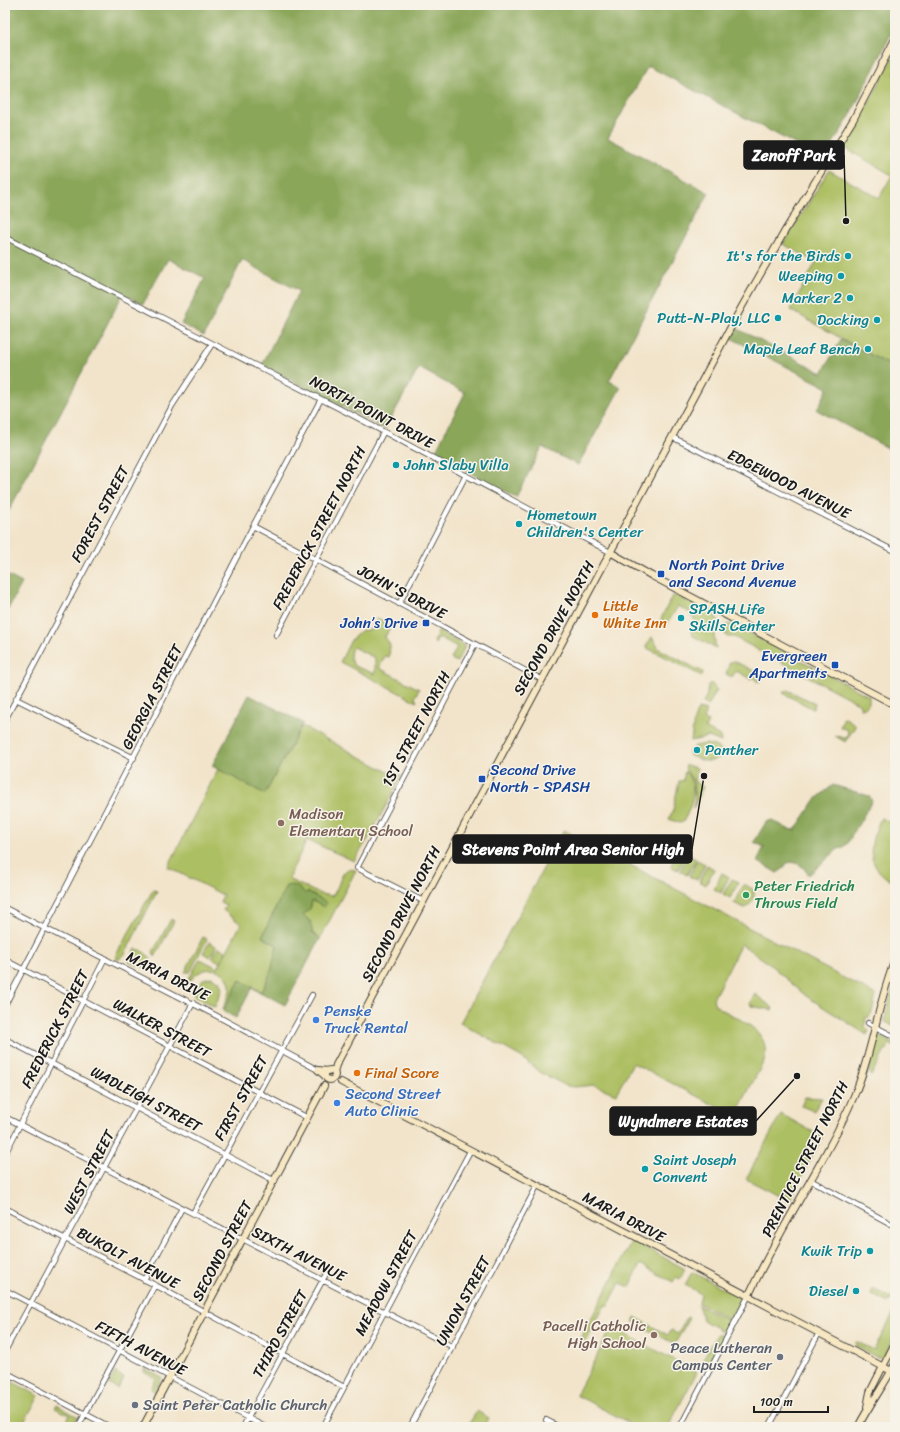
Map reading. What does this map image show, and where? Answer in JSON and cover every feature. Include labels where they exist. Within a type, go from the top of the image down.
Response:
[{"type":"street","name":"SECOND DRIVE NORTH","points":[[329,1075],[336,1065],[541,679],[756,280],[853,120],[895,39]]},
{"type":"street","name":"NORTH POINT DRIVE","points":[[5,237],[466,475],[895,705]]},
{"type":"street","name":"FOREST STREET","points":[[5,720],[172,406],[212,344]]},
{"type":"street","name":"GEORGIA STREET","points":[[5,1005],[253,526],[321,400]]},
{"type":"street","name":"FREDERICK STREET NORTH","points":[[276,635],[383,433]]},
{"type":"street","name":"EDGEWOOD AVENUE","points":[[672,437],[894,551]]},
{"type":"street","points":[[399,604],[466,475]]},
{"type":"street","name":"JOHN'S DRIVE","points":[[253,526],[541,679]]},
{"type":"street","name":"1ST STREET NORTH","points":[[423,901],[357,868],[475,644]]},
{"type":"street","points":[[16,699],[134,758]]},
{"type":"street","name":"MARIA DRIVE","points":[[5,908],[193,1003],[537,1186],[893,1372]]},
{"type":"street","name":"FREDERICK STREET","points":[[5,1154],[105,958]]},
{"type":"street","name":"WALKER STREET","points":[[5,960],[308,1118]]},
{"type":"street","name":"PRENTICE STREET NORTH","points":[[748,1297],[855,1094],[866,1061],[881,998],[895,960]]},
{"type":"street","name":"FIRST STREET","points":[[193,1213],[224,1153],[312,995]]},
{"type":"street","name":"WEST STREET","points":[[5,1352],[137,1108],[169,1045],[193,1003]]},
{"type":"street","points":[[868,1023],[895,1037]]},
{"type":"street","name":"WADLEIGH STREET","points":[[5,1039],[275,1180]]},
{"type":"street","name":"SECOND STREET","points":[[143,1427],[308,1118],[329,1075]]},
{"type":"street","name":"SIXTH AVENUE","points":[[5,1117],[243,1238],[452,1347]]},
{"type":"street","name":"MEADOW STREET","points":[[323,1427],[470,1150]]},
{"type":"street","points":[[810,1180],[895,1226]]},
{"type":"street","name":"UNION STREET","points":[[410,1427],[537,1186]]},
{"type":"street","name":"BUKOLT AVENUE","points":[[5,1208],[155,1285],[344,1387]]},
{"type":"street","points":[[144,1280],[182,1208]]},
{"type":"street","name":"THIRD STREET","points":[[242,1427],[326,1274]]},
{"type":"street","points":[[78,1427],[155,1285]]},
{"type":"street","name":"FIFTH AVENUE","points":[[5,1290],[265,1427]]},
{"type":"street","points":[[680,1427],[748,1297]]},
{"type":"street","points":[[769,1427],[819,1333]]},
{"type":"street","points":[[867,1409],[870,1392],[895,1343]]},
{"type":"street","points":[[858,1427],[867,1409],[893,1372],[895,1364]]},
{"type":"street","points":[[5,1372],[110,1427]]},
{"type":"street","points":[[546,1420],[559,1427]]},
{"type":"green space","points":[[5,5],[895,5],[895,26],[849,118],[823,159],[648,66],[608,138],[709,193],[609,381],[621,387],[578,465],[542,447],[516,497],[434,454],[465,393],[419,368],[385,429],[262,365],[299,291],[242,260],[204,336],[181,324],[205,278],[168,259],[143,304],[123,294],[5,518]]},
{"type":"green space","points":[[895,52],[895,368],[790,310],[816,262],[783,244],[829,170],[879,198],[892,175],[843,147],[867,106]]},
{"type":"green space","points":[[736,328],[822,373],[841,339],[895,368],[895,452],[817,410],[828,388],[731,338]]},
{"type":"green space","points":[[5,574],[22,583],[5,615]]},
{"type":"green space","points":[[672,596],[678,596],[716,616],[718,620],[714,637],[716,648],[693,636],[691,631],[692,628],[690,627],[695,618],[691,616],[692,614],[678,606],[666,626],[662,625],[661,619]]},
{"type":"green space","points":[[377,618],[391,625],[385,637],[390,645],[389,657],[385,656],[379,668],[419,689],[415,697],[417,702],[340,662],[351,640],[362,630],[371,630]],"holes":[[[353,647],[375,658],[375,674],[354,666],[350,657],[351,649]]]},
{"type":"green space","points":[[732,624],[869,696],[869,703],[865,708],[860,708],[860,704],[734,637],[727,637],[724,631],[727,625]]},
{"type":"green space","points":[[438,631],[465,646],[457,662],[451,659],[457,647],[439,637],[435,644],[434,643]]},
{"type":"green space","points":[[652,637],[659,649],[703,672],[702,676],[647,648],[647,645]]},
{"type":"green space","points":[[734,661],[760,674],[761,680],[758,682],[752,677],[751,679],[736,671],[732,677],[726,674],[730,662]]},
{"type":"green space","points":[[711,683],[717,690],[708,706],[703,703],[707,694],[708,685]]},
{"type":"green space","points":[[787,690],[815,703],[813,709],[783,693]]},
{"type":"green space","points":[[249,695],[303,723],[265,794],[212,766]]},
{"type":"green space","points":[[698,709],[707,711],[704,719],[708,722],[705,728],[720,736],[721,742],[709,737],[691,741],[694,720]]},
{"type":"green space","points":[[844,717],[856,725],[845,742],[835,736],[845,739],[848,733],[847,730],[840,727]]},
{"type":"green space","points":[[302,726],[396,776],[398,774],[402,776],[368,839],[354,861],[307,840],[291,872],[291,876],[289,878],[292,881],[320,894],[332,896],[335,893],[342,875],[348,869],[356,870],[320,939],[312,932],[311,922],[303,916],[303,913],[310,909],[312,901],[305,894],[286,886],[262,937],[277,945],[271,972],[261,992],[240,980],[223,1011],[230,989],[228,978],[224,974],[213,969],[207,970],[195,975],[191,980],[188,980],[200,959],[218,968],[241,924],[223,910],[226,905],[220,902],[223,895],[168,867],[218,769],[265,794]]},
{"type":"green space","points":[[706,744],[715,746],[725,753],[711,761],[704,761],[690,756],[689,751],[695,746]]},
{"type":"green space","points":[[686,765],[697,768],[694,781],[703,787],[693,809],[695,800],[693,782],[685,768]]},
{"type":"green space","points":[[685,771],[692,783],[693,796],[689,810],[683,822],[679,823],[669,819],[673,810],[679,781],[683,781]]},
{"type":"green space","points":[[833,785],[869,796],[872,801],[847,844],[838,849],[810,874],[808,874],[804,868],[796,863],[787,863],[783,869],[777,873],[757,861],[764,847],[754,842],[766,822],[772,820],[788,829],[795,830],[816,799]]},
{"type":"green space","points":[[881,818],[895,825],[895,883],[885,877],[878,870],[872,855],[873,837]]},
{"type":"green space","points":[[564,830],[876,995],[872,1012],[869,1017],[866,1017],[865,1027],[869,1031],[867,1035],[806,996],[767,962],[741,944],[713,999],[715,1005],[751,1026],[763,1040],[765,1050],[764,1061],[735,1116],[633,1063],[616,1094],[594,1085],[575,1087],[566,1086],[540,1072],[521,1057],[460,1023]]},
{"type":"green space","points":[[679,850],[686,854],[678,870],[670,866]]},
{"type":"green space","points":[[688,855],[696,859],[687,875],[680,871]]},
{"type":"green space","points":[[697,860],[705,864],[697,880],[689,876]]},
{"type":"green space","points":[[707,865],[714,869],[706,885],[699,881]]},
{"type":"green space","points":[[722,873],[729,877],[721,893],[714,889]]},
{"type":"green space","points":[[732,879],[739,882],[730,898],[723,894]]},
{"type":"green space","name":"Peter Friedrich Throws Field","points":[[744,884],[754,890],[754,893],[751,903],[744,908],[734,903]]},
{"type":"green space","points":[[292,885],[327,903],[324,907],[312,901],[310,909],[303,915],[311,922],[312,932],[320,939],[285,1005],[252,988],[236,1018],[223,1011],[240,980],[261,992],[271,972],[277,945],[262,937],[286,886]]},
{"type":"green space","points":[[153,890],[157,891],[125,954],[118,960],[116,955]]},
{"type":"green space","points":[[171,919],[174,921],[155,957],[153,952]]},
{"type":"green space","points":[[203,937],[207,939],[190,972],[185,972]]},
{"type":"green space","points":[[209,942],[216,946],[210,957],[203,953]]},
{"type":"green space","points":[[218,947],[226,951],[220,962],[212,958]]},
{"type":"green space","points":[[135,949],[141,950],[151,958],[146,968],[129,962]]},
{"type":"green space","points":[[211,977],[219,981],[222,989],[215,1007],[193,995],[203,979]]},
{"type":"green space","points":[[895,980],[895,1027],[884,1021]]},
{"type":"green space","points":[[755,994],[773,1008],[772,1010],[751,1006],[750,1002]]},
{"type":"green space","points":[[879,1036],[895,1044],[895,1047],[889,1044],[871,1076],[868,1072]]},
{"type":"green space","points":[[805,1097],[822,1098],[814,1111],[801,1106]]},
{"type":"green space","points":[[781,1114],[822,1137],[789,1201],[746,1179]]},
{"type":"green space","points":[[632,1240],[685,1269],[680,1279],[676,1277],[673,1282],[640,1264],[630,1287],[620,1283],[608,1306],[605,1305],[583,1346],[578,1344]]},
{"type":"green space","points":[[692,1272],[741,1298],[741,1303],[732,1321],[699,1303],[701,1294],[685,1285]]},
{"type":"green space","points":[[873,1289],[894,1299],[895,1297],[895,1303],[890,1300],[888,1303],[871,1294]]},
{"type":"green space","points":[[698,1305],[731,1322],[725,1333],[703,1320]]},
{"type":"green space","points":[[895,1310],[895,1335],[884,1357],[876,1357],[856,1346],[855,1343],[857,1342],[874,1350]]},
{"type":"green space","points":[[635,1317],[668,1335],[671,1330],[678,1333],[687,1317],[689,1318],[675,1344],[633,1322]]},
{"type":"green space","points":[[612,1327],[697,1372],[668,1427],[637,1427],[576,1395]]},
{"type":"green space","points":[[718,1333],[724,1336],[710,1362],[703,1359]]},
{"type":"green space","points":[[144,1368],[162,1378],[155,1392],[151,1389],[156,1379],[144,1372]]},
{"type":"green space","points":[[115,1372],[124,1378],[118,1389],[109,1384]]},
{"type":"green space","points":[[5,1378],[39,1396],[21,1427],[5,1427]]},
{"type":"green space","points":[[57,1405],[78,1417],[72,1427],[64,1427],[70,1415],[55,1408]]},
{"type":"green space","points":[[477,1411],[489,1418],[484,1427],[467,1427]]},
{"type":"place","name":"Zenoff Park","points":[[846,221]]},
{"type":"place","name":"It's for the Birds","points":[[848,256]]},
{"type":"place","name":"Weeping","points":[[841,276]]},
{"type":"place","name":"Marker 2","points":[[850,298]]},
{"type":"place","name":"Putt-N-Play, LLC","points":[[778,318]]},
{"type":"place","name":"Docking","points":[[877,320]]},
{"type":"place","name":"Maple Leaf Bench","points":[[868,349]]},
{"type":"place","name":"John Slaby Villa","points":[[396,465]]},
{"type":"place","name":"Hometown Children's Center","points":[[519,524]]},
{"type":"place","name":"North Point Drive and Second Avenue","points":[[661,574]]},
{"type":"place","name":"Little White Inn","points":[[595,615]]},
{"type":"place","name":"SPASH Life Skills Center","points":[[681,618]]},
{"type":"place","name":"John’s Drive","points":[[426,623]]},
{"type":"place","name":"Evergreen Apartments","points":[[835,665]]},
{"type":"place","name":"Panther","points":[[697,750]]},
{"type":"place","name":"Stevens Point Area Senior High","points":[[704,776]]},
{"type":"place","name":"Second Drive North - SPASH","points":[[482,779]]},
{"type":"place","name":"Madison Elementary School","points":[[281,823]]},
{"type":"place","name":"Peter Friedrich Throws Field","points":[[746,895]]},
{"type":"place","name":"Penske Truck Rental","points":[[316,1020]]},
{"type":"place","name":"Final Score","points":[[357,1073]]},
{"type":"place","name":"Wyndmere Estates","points":[[797,1076]]},
{"type":"place","name":"Second Street Auto Clinic","points":[[337,1103]]},
{"type":"place","name":"Saint Joseph Convent","points":[[645,1169]]},
{"type":"place","name":"Kwik Trip","points":[[870,1251]]},
{"type":"place","name":"Diesel","points":[[856,1291]]},
{"type":"place","name":"Pacelli Catholic High School","points":[[654,1335]]},
{"type":"place","name":"Peace Lutheran Campus Center","points":[[780,1357]]},
{"type":"place","name":"Saint Peter Catholic Church","points":[[135,1405]]}]
